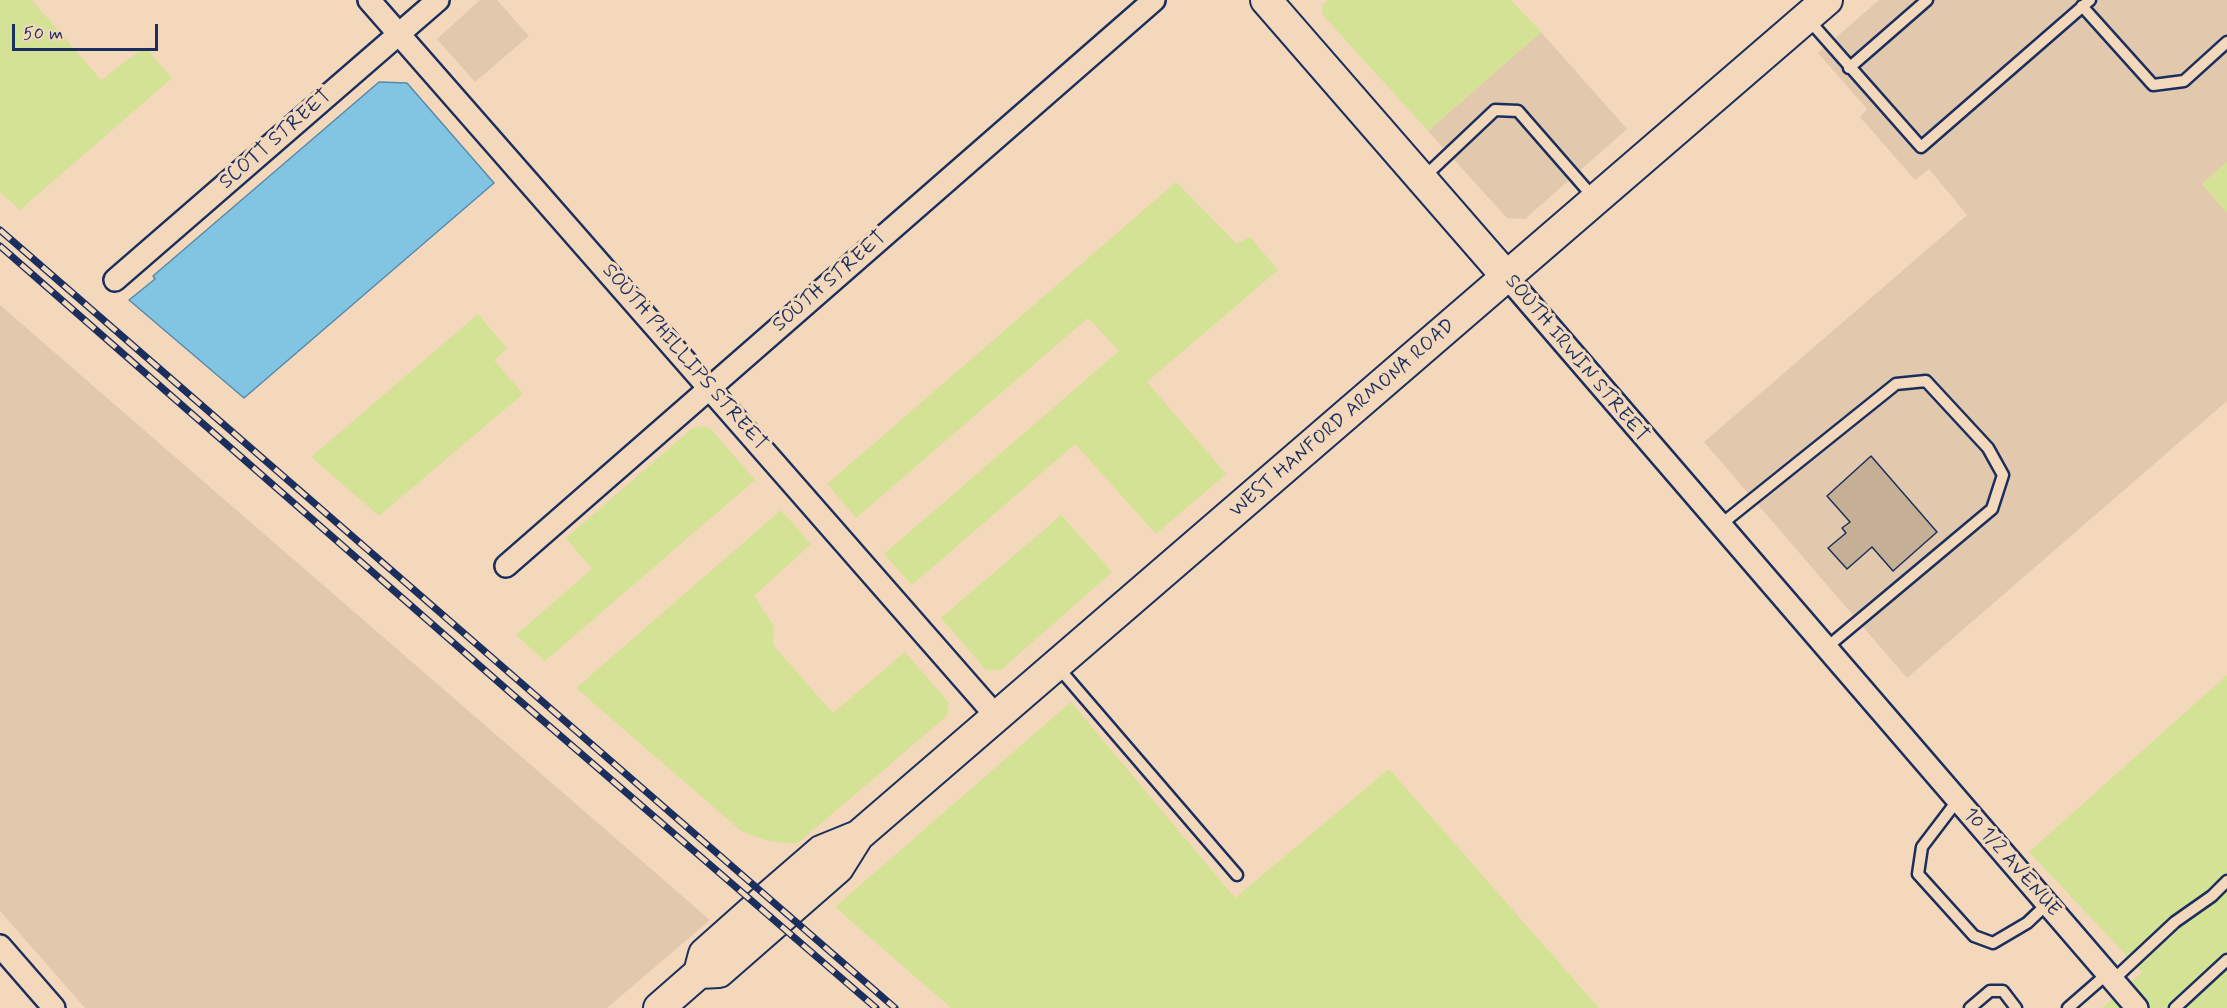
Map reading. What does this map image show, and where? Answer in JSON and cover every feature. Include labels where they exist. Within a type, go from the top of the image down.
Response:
[{"type":"main road","name":"SOUTH IRWIN STREET","points":[[1266,0],[1507,277]]},
{"type":"main road","name":"WEST HANFORD ARMONA ROAD","points":[[659,1008],[699,973],[704,954],[821,851],[858,836],[1817,9]]},
{"type":"street","name":"SOUTH PHILLIPS STREET","points":[[369,0],[997,717]]},
{"type":"street","name":"SCOTT STREET","points":[[115,280],[438,0]]},
{"type":"street","name":"SOUTH STREET","points":[[506,566],[1154,0]]},
{"type":"street","name":"SOUTH IRWIN STREET","points":[[1507,277],[1719,526],[1886,717]]},
{"type":"street","name":"10 1/2 AVENUE","points":[[1886,717],[2137,1008]]},
{"type":"street","points":[[1,950],[54,1008]]},
{"type":"lane","points":[[1849,68],[1927,0]]},
{"type":"lane","points":[[1817,9],[1849,68],[1921,147],[2086,3],[2153,85],[2184,81],[2227,42]]},
{"type":"lane","points":[[1422,179],[1495,110],[1518,111],[1596,200]]},
{"type":"lane","points":[[1719,526],[1896,384],[1926,381],[1988,448],[2003,475],[1992,509],[1826,648]]},
{"type":"lane","points":[[1057,666],[1237,875]]},
{"type":"lane","points":[[1958,801],[1922,847],[1918,874],[1974,936],[1993,943],[2027,923],[2047,904]]},
{"type":"lane","points":[[2068,1008],[2110,977],[2175,922],[2212,896],[2227,881]]},
{"type":"lane","points":[[2175,1008],[2227,960]]},
{"type":"lane","points":[[1970,1008],[1990,991],[2003,991],[2016,1008]]},
{"type":"shaded area","points":[[480,0],[497,0],[529,36],[475,82],[437,39]]},
{"type":"shaded area","points":[[1879,0],[2227,0],[2227,162],[2202,184],[2227,213],[2227,401],[1907,678],[1704,442],[1967,215],[1929,169],[1915,180],[1860,117],[1867,109],[1818,53]]},
{"type":"shaded area","points":[[1541,32],[1627,129],[1525,219],[1507,218],[1428,131]]},
{"type":"shaded area","points":[[0,305],[710,920],[607,1008],[85,1008],[0,911]]},
{"type":"green space","points":[[0,0],[32,0],[101,80],[145,47],[172,78],[20,210],[0,192]]},
{"type":"green space","points":[[1328,0],[1511,0],[1541,32],[1428,131],[1322,14],[1323,4]]},
{"type":"green space","points":[[2227,162],[2227,213],[2202,184]]},
{"type":"green space","points":[[1176,182],[1237,244],[1250,237],[1278,270],[1147,382],[1226,474],[1156,534],[1075,444],[912,585],[884,554],[1119,351],[1088,318],[856,518],[827,484]]},
{"type":"green space","points":[[478,314],[507,349],[494,360],[523,394],[379,516],[311,457]]},
{"type":"green space","points":[[704,426],[710,428],[755,480],[545,661],[516,635],[592,569],[566,538],[688,432],[693,428]]},
{"type":"green space","points":[[781,510],[811,544],[754,596],[774,626],[773,645],[833,713],[905,652],[949,703],[947,716],[798,843],[768,841],[740,830],[576,688]]},
{"type":"green space","points":[[1061,515],[1112,572],[1001,670],[986,670],[941,618]]},
{"type":"green space","points":[[2227,675],[2227,1008],[2102,1008],[2142,972],[2029,852]]},
{"type":"green space","points":[[1071,702],[1235,898],[1389,769],[1599,1008],[951,1008],[835,907]]},
{"type":"water","points":[[379,82],[407,83],[494,183],[244,398],[129,300],[155,279],[153,276]]},
{"type":"building","points":[[1871,456],[1937,532],[1893,571],[1872,547],[1847,569],[1828,548],[1846,533],[1842,528],[1850,522],[1827,496]]},
{"type":"railway","points":[[0,230],[895,1008]]},
{"type":"railway","points":[[0,246],[512,694],[876,1008]]}]
